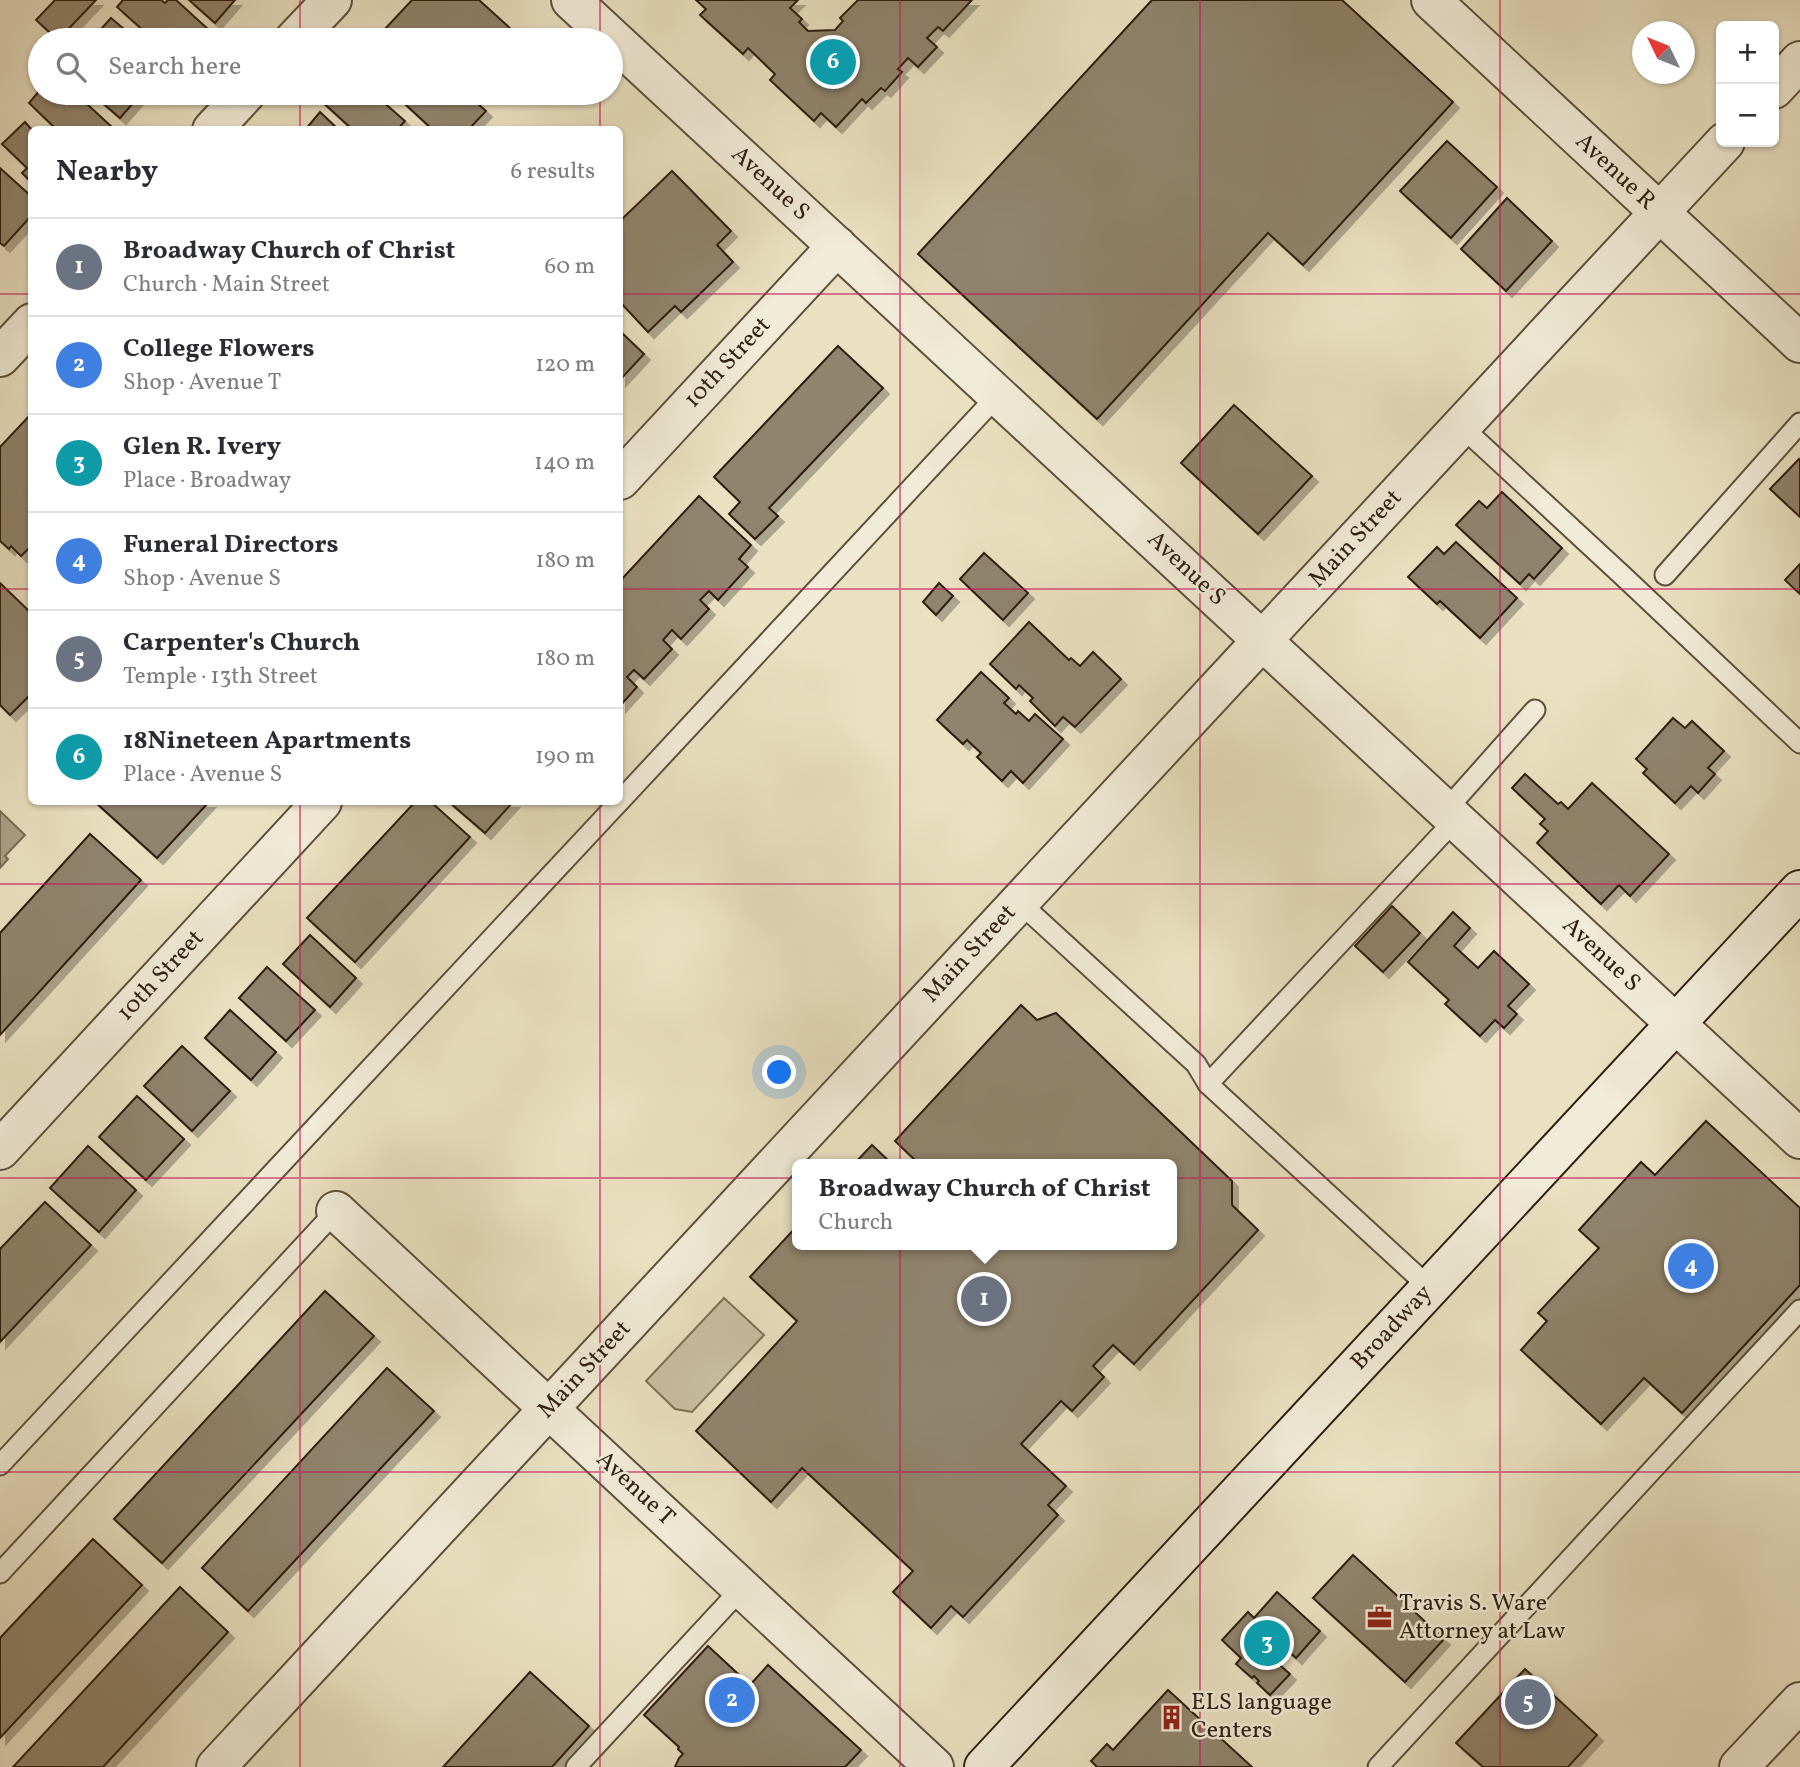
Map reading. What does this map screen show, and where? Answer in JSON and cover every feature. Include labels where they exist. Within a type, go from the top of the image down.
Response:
[{"type":"street","points":[[305,28],[332,0]]},
{"type":"street","name":"Avenue S","points":[[571,0],[601,28]]},
{"type":"street","name":"Avenue R","points":[[1431,0],[1800,343]]},
{"type":"street","name":"Avenue S","points":[[623,48],[1800,1139]]},
{"type":"street","points":[[1779,84],[1800,61]]},
{"type":"street","points":[[216,126],[235,105]]},
{"type":"street","name":"Main Street","points":[[216,1767],[1720,147]]},
{"type":"street","name":"10th Street","points":[[623,478],[837,246]]},
{"type":"street","points":[[0,357],[28,327]]},
{"type":"street","name":"10th Street","points":[[0,1150],[319,805]]},
{"type":"street","name":"Broadway","points":[[984,1767],[1800,890]]},
{"type":"street","name":"Avenue T","points":[[336,1211],[934,1767]]},
{"type":"street","points":[[1739,1767],[1800,1702]]},
{"type":"lane","points":[[623,797],[998,395]]},
{"type":"lane","points":[[1665,575],[1800,423]]},
{"type":"lane","points":[[1461,426],[1800,743]]},
{"type":"lane","points":[[1208,1084],[1451,815],[1535,710]]},
{"type":"lane","points":[[0,1465],[615,805]]},
{"type":"lane","points":[[1019,902],[1196,1064],[1208,1084],[1430,1288]]},
{"type":"lane","points":[[0,1573],[336,1211]]},
{"type":"lane","points":[[1378,1767],[1800,1310]]},
{"type":"lane","points":[[576,1767],[741,1588]]},
{"type":"shaded area","points":[[0,811],[25,835],[5,856],[8,859],[0,868]]},
{"type":"shaded area","points":[[724,1298],[764,1335],[692,1412],[675,1409],[646,1381]]},
{"type":"building","points":[[55,0],[96,0],[69,28],[45,28],[36,20]]},
{"type":"building","points":[[123,0],[161,0],[165,3],[168,0],[176,0],[207,28],[141,28],[117,7]]},
{"type":"building","points":[[189,0],[235,0],[215,23]]},
{"type":"building","points":[[412,0],[479,0],[510,28],[386,28]]},
{"type":"building","points":[[696,0],[798,0],[790,8],[802,19],[799,22],[808,31],[835,30],[843,21],[840,18],[858,0],[972,0],[943,31],[938,27],[927,38],[937,47],[918,67],[908,58],[898,69],[902,72],[885,91],[881,88],[866,103],[862,99],[836,127],[821,113],[814,121],[770,80],[775,74],[748,48],[743,54],[700,15],[706,9]]},
{"type":"building","points":[[1152,0],[1342,0],[1453,102],[1303,265],[1268,233],[1097,419],[918,254]]},
{"type":"building","points":[[111,18],[123,28],[102,28]]},
{"type":"building","points":[[31,105],[88,105],[111,126],[53,126]]},
{"type":"building","points":[[105,105],[131,105],[120,118]]},
{"type":"building","points":[[326,105],[387,105],[405,121],[401,126],[349,126]]},
{"type":"building","points":[[406,105],[479,105],[486,111],[472,126],[429,126]]},
{"type":"building","points":[[320,112],[335,126],[308,126]]},
{"type":"building","points":[[25,122],[28,126],[28,179],[22,173],[27,168],[2,144]]},
{"type":"building","points":[[1447,141],[1497,187],[1451,238],[1400,191]]},
{"type":"building","points":[[0,168],[28,193],[28,219],[4,246],[0,243]]},
{"type":"building","points":[[672,171],[731,231],[717,245],[733,262],[681,312],[675,306],[648,332],[623,305],[623,218]]},
{"type":"building","points":[[1507,198],[1552,241],[1506,291],[1461,249]]},
{"type":"building","points":[[623,334],[644,354],[623,377]]},
{"type":"building","points":[[838,346],[883,388],[769,508],[778,516],[755,539],[729,514],[740,502],[714,477]]},
{"type":"building","points":[[1234,405],[1312,476],[1258,534],[1181,463]]},
{"type":"building","points":[[28,417],[28,549],[21,556],[11,546],[9,549],[0,541],[0,447]]},
{"type":"building","points":[[1799,459],[1800,461],[1800,517],[1770,489]]},
{"type":"building","points":[[1502,492],[1562,548],[1534,579],[1529,574],[1520,584],[1456,525],[1479,501],[1487,508]]},
{"type":"building","points":[[699,496],[751,545],[739,559],[748,567],[718,600],[709,591],[700,600],[709,609],[681,639],[672,630],[663,640],[672,649],[644,679],[634,670],[627,677],[637,687],[623,703],[623,578]]},
{"type":"building","points":[[1456,542],[1517,598],[1480,638],[1440,601],[1437,604],[1408,577],[1437,547],[1444,554]]},
{"type":"building","points":[[984,553],[1028,593],[1003,620],[960,579]]},
{"type":"building","points":[[1800,564],[1800,594],[1785,580]]},
{"type":"building","points":[[0,583],[28,610],[28,697],[10,715],[0,705]]},
{"type":"building","points":[[939,583],[953,596],[936,615],[923,602]]},
{"type":"building","points":[[1029,622],[1069,660],[1071,658],[1080,666],[1093,652],[1121,679],[1075,727],[1063,717],[1055,726],[1030,701],[1033,698],[1019,685],[1016,689],[990,664]]},
{"type":"building","points":[[981,672],[1009,698],[1004,703],[1016,714],[1018,711],[1029,721],[1035,714],[1063,739],[1023,783],[1011,771],[1002,781],[977,757],[981,753],[967,740],[963,744],[937,720]]},
{"type":"building","points":[[1673,718],[1685,728],[1692,721],[1724,751],[1708,768],[1715,774],[1698,793],[1691,786],[1675,803],[1643,773],[1647,769],[1636,759]]},
{"type":"building","points":[[1525,774],[1558,804],[1561,802],[1568,809],[1592,783],[1669,854],[1630,896],[1619,885],[1601,904],[1537,843],[1548,831],[1540,824],[1545,819],[1512,788]]},
{"type":"building","points":[[98,805],[206,805],[157,858]]},
{"type":"building","points":[[412,805],[434,805],[470,837],[355,962],[307,918]]},
{"type":"building","points":[[452,805],[510,805],[485,833]]},
{"type":"building","points":[[90,834],[141,880],[0,1035],[0,933]]},
{"type":"building","points":[[1392,906],[1420,933],[1383,972],[1355,946]]},
{"type":"building","points":[[1453,912],[1470,928],[1454,946],[1478,968],[1494,951],[1529,984],[1508,1006],[1517,1014],[1504,1028],[1495,1020],[1480,1036],[1445,1004],[1449,1000],[1408,962]]},
{"type":"building","points":[[310,935],[356,978],[330,1007],[283,964]]},
{"type":"building","points":[[267,967],[315,1010],[286,1041],[239,998]]},
{"type":"building","points":[[1021,1005],[1037,1020],[1056,1013],[1232,1181],[1232,1205],[1258,1230],[1134,1364],[1113,1345],[1093,1366],[1104,1377],[1072,1411],[1061,1401],[1021,1444],[1066,1486],[1048,1505],[1058,1515],[963,1617],[951,1606],[931,1628],[893,1592],[913,1571],[802,1468],[771,1502],[696,1431],[797,1321],[750,1277],[792,1231],[792,1250],[1177,1250],[1177,1159],[914,1159],[895,1141]]},
{"type":"building","points":[[230,1010],[276,1052],[251,1080],[205,1038]]},
{"type":"building","points":[[182,1046],[230,1091],[192,1131],[144,1086]]},
{"type":"building","points":[[137,1096],[184,1139],[146,1180],[99,1137]]},
{"type":"building","points":[[1706,1121],[1800,1208],[1800,1285],[1682,1413],[1644,1378],[1601,1424],[1521,1350],[1547,1321],[1538,1313],[1599,1248],[1579,1230],[1641,1162],[1655,1175]]},
{"type":"building","points":[[872,1145],[887,1159],[859,1159]]},
{"type":"building","points":[[88,1146],[136,1190],[99,1232],[50,1188]]},
{"type":"building","points":[[45,1202],[91,1245],[0,1342],[0,1249]]},
{"type":"building","points":[[325,1291],[374,1336],[162,1563],[114,1519]]},
{"type":"building","points":[[387,1368],[434,1411],[248,1611],[202,1568]]},
{"type":"building","points":[[93,1539],[142,1585],[0,1738],[0,1638]]},
{"type":"building","name":"Travis S. Ware Attorney at Law","points":[[1353,1555],[1444,1639],[1405,1682],[1313,1598]]},
{"type":"building","points":[[180,1587],[228,1632],[103,1767],[13,1767]]},
{"type":"building","points":[[1277,1592],[1320,1631],[1296,1658],[1284,1647],[1273,1659],[1290,1674],[1270,1695],[1257,1683],[1259,1681],[1254,1676],[1252,1678],[1236,1664],[1241,1658],[1222,1640],[1248,1612],[1254,1618]]},
{"type":"building","points":[[708,1646],[750,1685],[768,1665],[861,1750],[845,1767],[675,1767],[683,1754],[679,1747],[644,1715]]},
{"type":"building","points":[[1525,1669],[1597,1735],[1568,1767],[1483,1767],[1456,1743]]},
{"type":"building","points":[[530,1672],[589,1726],[552,1767],[443,1767]]},
{"type":"building","name":"ELS language Centers","points":[[1168,1690],[1252,1767],[1097,1767],[1091,1761],[1107,1744],[1113,1750]]},
{"type":"place","name":"18Nineteen Apartments","points":[[833,62]]},
{"type":"place","name":"Funeral Directors","points":[[1691,1266]]},
{"type":"place","name":"Broadway Church of Christ","points":[[984,1299]]},
{"type":"place","name":"Travis S. Ware Attorney at Law","points":[[1379,1618]]},
{"type":"place","name":"Glen R. Ivery","points":[[1267,1643]]},
{"type":"place","name":"College Flowers","points":[[732,1700]]},
{"type":"place","name":"Carpenter's Church","points":[[1528,1702]]},
{"type":"place","name":"ELS language Centers","points":[[1171,1717]]}]
